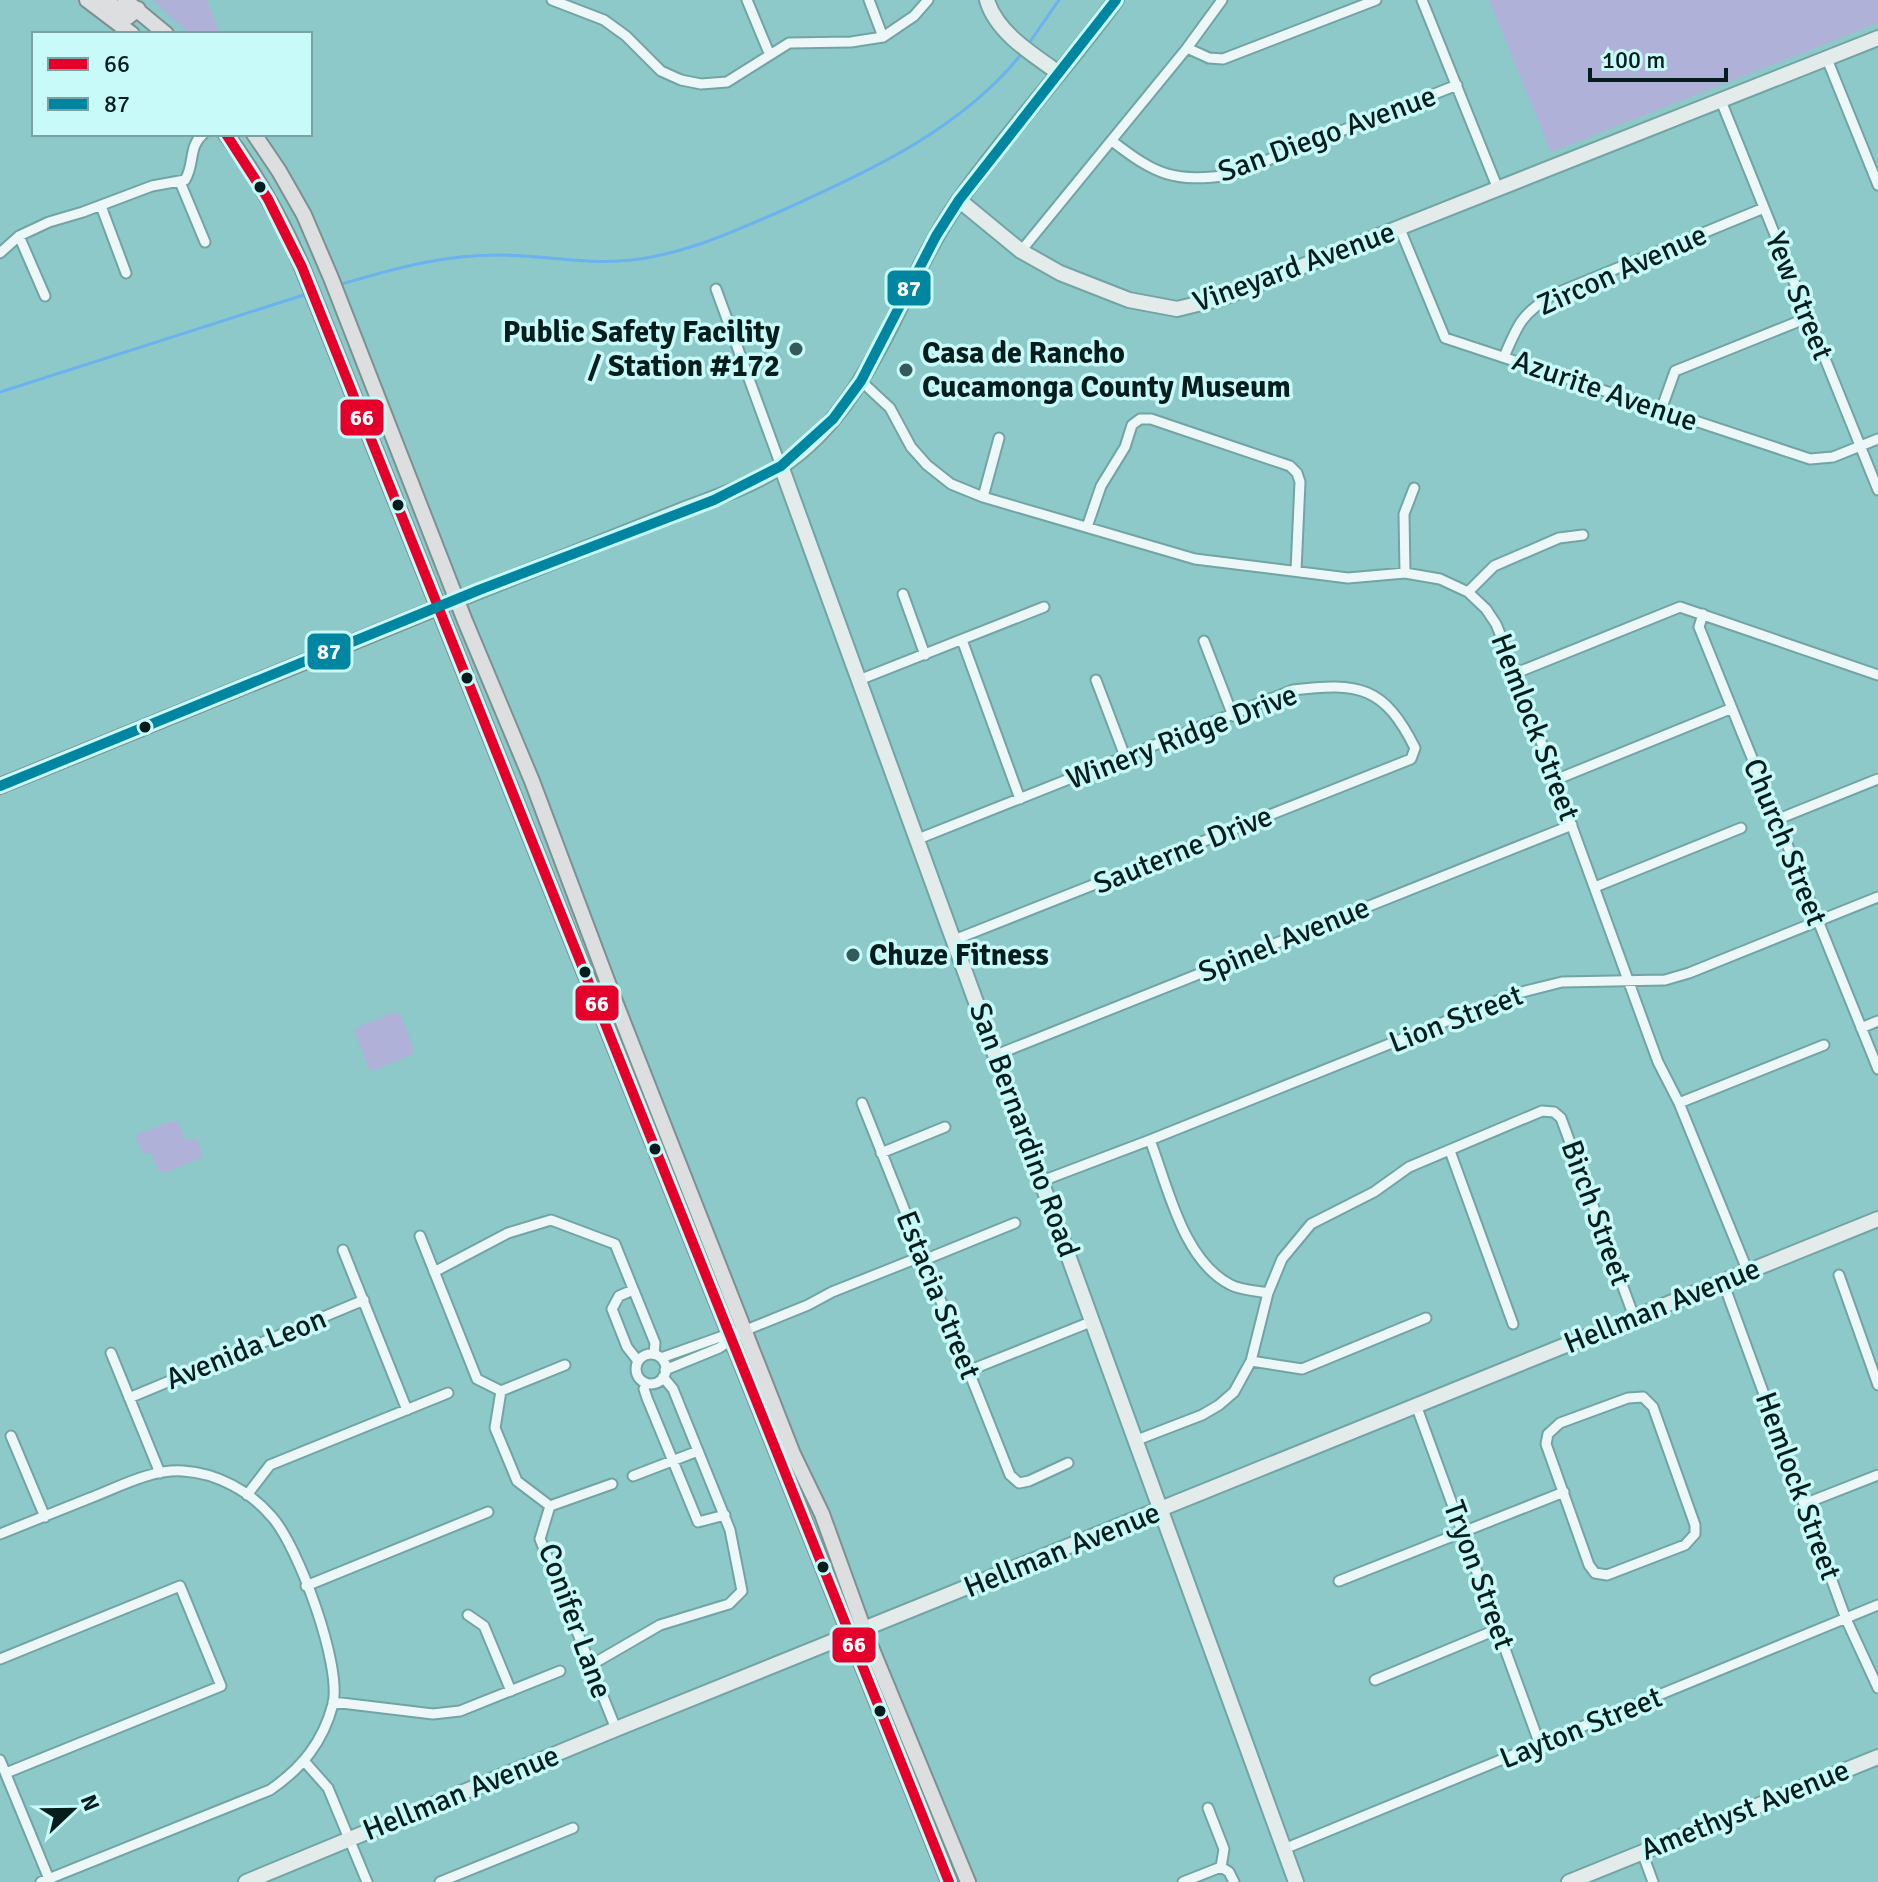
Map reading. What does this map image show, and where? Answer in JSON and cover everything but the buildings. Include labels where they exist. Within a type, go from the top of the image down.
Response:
[{"type":"main road","points":[[87,0],[129,32]]},
{"type":"main road","points":[[105,0],[128,17],[138,9]]},
{"type":"main road","points":[[125,0],[164,32]]},
{"type":"main road","points":[[227,136],[284,225],[310,286],[949,1882]]},
{"type":"main road","points":[[255,136],[304,215],[331,278],[457,600],[532,781],[793,1454],[822,1514],[864,1630],[968,1882]]},
{"type":"main road","points":[[0,786],[457,600]]},
{"type":"street","points":[[552,0],[570,3],[604,20],[626,36],[661,71],[701,84],[727,82],[789,43],[851,42],[883,37],[914,16],[928,0]]},
{"type":"street","points":[[747,0],[769,53]]},
{"type":"street","points":[[869,0],[883,37]]},
{"type":"street","points":[[987,0],[1001,26],[1059,73]]},
{"type":"street","points":[[457,600],[714,500],[781,466],[833,419],[861,381],[936,236],[959,200],[1116,0]]},
{"type":"street","points":[[1021,251],[1187,48],[1222,0]]},
{"type":"street","points":[[1187,48],[1209,58],[1223,59],[1376,0]]},
{"type":"street","points":[[1422,0],[1498,189]]},
{"type":"street","name":"Vineyard Avenue","points":[[959,200],[1021,251],[1060,273],[1129,300],[1177,309],[1222,298],[1878,38]]},
{"type":"street","points":[[1827,59],[1877,179]]},
{"type":"street","name":"San Diego Avenue","points":[[1112,141],[1139,162],[1166,174],[1197,180],[1230,175],[1457,85]]},
{"type":"street","name":"Yew Street","points":[[1721,101],[1878,490]]},
{"type":"street","points":[[0,253],[19,236],[49,222],[152,186],[180,182],[191,171],[192,147],[201,136]]},
{"type":"street","points":[[180,182],[205,242]]},
{"type":"street","points":[[101,206],[126,273]]},
{"type":"street","name":"Zircon Avenue","points":[[1504,357],[1515,330],[1529,310],[1552,295],[1764,208]]},
{"type":"street","name":"Azurite Avenue","points":[[1400,229],[1445,338],[1810,459],[1833,457],[1878,439]]},
{"type":"street","points":[[19,236],[45,296]]},
{"type":"street","name":"San Bernardino Road","points":[[716,289],[1296,1882]]},
{"type":"street","points":[[1661,410],[1675,371],[1807,318]]},
{"type":"street","name":"Hemlock Street","points":[[861,381],[890,408],[911,447],[927,465],[951,484],[983,497],[1195,559],[1348,578],[1405,573],[1440,579],[1468,592],[1496,624],[1658,1062],[1679,1103],[1748,1272]]},
{"type":"street","points":[[1087,527],[1101,486],[1125,447],[1132,425],[1140,419],[1151,419],[1290,466],[1297,473],[1300,482],[1296,571]]},
{"type":"street","points":[[983,497],[999,438]]},
{"type":"street","points":[[1405,573],[1404,514],[1414,488]]},
{"type":"street","points":[[1468,592],[1494,566],[1559,538],[1583,535]]},
{"type":"street","points":[[903,594],[925,655]]},
{"type":"street","points":[[859,680],[1044,607]]},
{"type":"street","points":[[1516,673],[1680,607],[1878,675]]},
{"type":"street","name":"Church Street","points":[[1703,614],[1699,627],[1730,709],[1878,1069]]},
{"type":"street","points":[[962,640],[1020,799]]},
{"type":"street","points":[[1204,641],[1233,716]]},
{"type":"street","points":[[1096,680],[1126,759]]},
{"type":"street","name":"Winery Ridge Drive","points":[[918,839],[1126,759],[1293,690],[1348,687],[1375,695],[1393,710],[1415,748],[1411,759]]},
{"type":"street","points":[[1555,780],[1730,709]]},
{"type":"street","name":"Sauterne Drive","points":[[954,940],[1411,759]]},
{"type":"street","points":[[1776,820],[1878,779]]},
{"type":"street","name":"Spinel Avenue","points":[[996,1055],[1572,825]]},
{"type":"street","points":[[1595,887],[1741,828]]},
{"type":"street","name":"Lion Street","points":[[1042,1181],[1514,994],[1562,982],[1665,980],[1878,897]]},
{"type":"street","points":[[1861,1028],[1878,1021]]},
{"type":"street","points":[[1679,1103],[1824,1045]]},
{"type":"street","name":"Estacia Street","points":[[862,1103],[1010,1475],[1019,1483],[1029,1481],[1068,1463]]},
{"type":"street","name":"Birch Street","points":[[1450,1151],[1542,1111],[1554,1112],[1561,1118],[1634,1317]]},
{"type":"street","points":[[881,1153],[945,1127]]},
{"type":"street","points":[[1150,1140],[1185,1233],[1201,1262],[1232,1286],[1268,1293]]},
{"type":"street","points":[[1137,1440],[1202,1415],[1234,1392],[1251,1361],[1268,1293],[1282,1259],[1311,1224],[1374,1192],[1409,1167],[1450,1151],[1513,1324]]},
{"type":"street","name":"Hellman Avenue","points":[[246,1882],[616,1729],[1878,1219]]},
{"type":"street","points":[[434,1272],[508,1233],[551,1220],[615,1244],[655,1343],[664,1374],[725,1515],[734,1540],[741,1595],[729,1604],[660,1625],[591,1665]]},
{"type":"street","points":[[638,1361],[645,1355],[657,1356],[730,1336],[910,1261],[924,1260],[1015,1223]]},
{"type":"street","points":[[420,1236],[477,1379],[501,1391],[565,1365]]},
{"type":"street","points":[[343,1250],[407,1410]]},
{"type":"street","points":[[1839,1275],[1878,1385]]},
{"type":"street","name":"Hemlock Street","points":[[1723,1282],[1846,1619],[1878,1688]]},
{"type":"street","points":[[633,1290],[619,1296],[612,1309],[627,1347],[638,1361],[637,1375],[646,1383],[654,1383],[664,1374],[719,1348],[730,1336]]},
{"type":"street","name":"Avenida Leon","points":[[129,1398],[364,1300]]},
{"type":"street","points":[[1251,1361],[1302,1369],[1426,1318]]},
{"type":"street","points":[[968,1371],[1093,1321]]},
{"type":"street","points":[[111,1353],[160,1473]]},
{"type":"street","points":[[646,1383],[647,1398],[698,1522],[725,1515]]},
{"type":"street","name":"Conifer Lane","points":[[501,1391],[495,1428],[517,1481],[550,1506],[540,1539],[616,1729]]},
{"type":"street","points":[[247,1495],[270,1465],[448,1393]]},
{"type":"street","points":[[1643,1397],[1653,1407],[1695,1525],[1695,1534],[1685,1545],[1607,1575],[1595,1573],[1589,1565],[1564,1492],[1546,1444],[1548,1434],[1560,1423],[1628,1398],[1643,1397]]},
{"type":"street","name":"Tryon Street","points":[[1416,1405],[1540,1745]]},
{"type":"street","points":[[11,1436],[45,1517]]},
{"type":"street","points":[[633,1476],[698,1451]]},
{"type":"street","points":[[0,1534],[160,1473],[182,1471],[211,1476],[230,1484],[262,1506],[284,1533],[318,1614],[334,1674],[333,1702],[325,1727],[305,1762],[270,1790],[45,1880],[0,1760]]},
{"type":"street","points":[[1804,1504],[1878,1475]]},
{"type":"street","points":[[550,1506],[612,1484]]},
{"type":"street","points":[[1339,1581],[1564,1492]]},
{"type":"street","points":[[306,1586],[488,1512]]},
{"type":"street","points":[[0,1659],[180,1586],[221,1686],[6,1773]]},
{"type":"street","name":"Layton Street","points":[[1284,1849],[1878,1605]]},
{"type":"street","points":[[468,1615],[484,1626],[511,1691]]},
{"type":"street","points":[[1375,1680],[1498,1629]]},
{"type":"street","points":[[333,1702],[433,1714],[460,1711],[560,1671]]},
{"type":"street","name":"Amethyst Avenue","points":[[1569,1882],[1878,1757]]},
{"type":"street","points":[[305,1762],[328,1788],[367,1882]]},
{"type":"street","points":[[1208,1808],[1224,1849],[1221,1867]]},
{"type":"street","points":[[440,1882],[573,1828]]},
{"type":"street","points":[[1642,1852],[1653,1882]]},
{"type":"street","points":[[1183,1882],[1221,1867]]},
{"type":"street","points":[[1221,1867],[1229,1872],[1234,1882]]},
{"type":"shaded area","points":[[153,0],[207,0],[219,32],[187,32]]},
{"type":"shaded area","points":[[1489,0],[1878,0],[1878,23],[1551,152]]},
{"type":"shaded area","points":[[394,1012],[400,1014],[414,1049],[412,1054],[373,1071],[355,1033],[358,1027]]},
{"type":"shaded area","points":[[178,1122],[185,1140],[197,1140],[201,1158],[164,1173],[159,1171],[152,1154],[143,1154],[136,1138],[138,1134]]},
{"type":"waterway","points":[[1027,46],[1059,0]]},
{"type":"waterway","points":[[338,285],[398,268],[456,257],[498,255],[582,261],[632,260],[671,253],[708,241],[814,196],[912,146],[972,104],[999,80],[1023,52]]},
{"type":"waterway","points":[[0,392],[307,294]]},
{"type":"transit line","name":"87","points":[[0,786],[479,590],[714,500],[781,466],[833,419],[861,381],[936,236],[959,200],[1116,0]]},
{"type":"transit line","name":"66","points":[[227,136],[268,199],[302,267],[949,1882]]},
{"type":"place","name":"Public Safety Facility / Station #172","points":[[796,349]]},
{"type":"place","name":"Casa de Rancho Cucamonga County Museum","points":[[906,370]]},
{"type":"place","name":"Chuze Fitness","points":[[853,955]]}]
